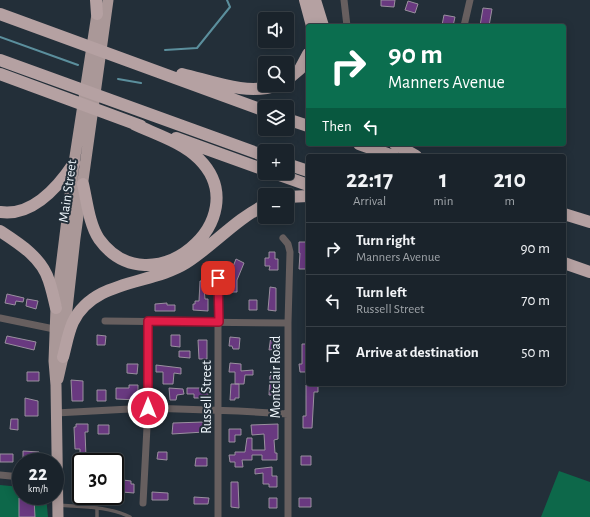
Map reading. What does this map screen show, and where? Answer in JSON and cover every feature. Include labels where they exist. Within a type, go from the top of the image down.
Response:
[{"type":"highway","points":[[96,0],[101,16]]},
{"type":"highway","name":"Main Street","points":[[56,385],[63,357],[69,290],[83,184],[86,124],[101,16],[108,0]]},
{"type":"highway","points":[[305,0],[311,24]]},
{"type":"highway","points":[[314,0],[322,24]]},
{"type":"highway","points":[[0,14],[258,108]]},
{"type":"highway","points":[[294,74],[300,69],[306,58]]},
{"type":"highway","points":[[0,60],[258,153]]},
{"type":"highway","points":[[136,63],[241,88],[258,89]]},
{"type":"highway","points":[[0,74],[134,124],[258,168]]},
{"type":"highway","points":[[0,82],[40,89]]},
{"type":"highway","points":[[294,121],[306,125]]},
{"type":"highway","name":"Main Street","points":[[56,453],[54,329],[74,163],[86,124]]},
{"type":"highway","points":[[83,184],[93,227],[99,239],[112,253],[130,263],[148,266],[164,264],[196,245],[207,231],[214,215],[217,202],[214,186],[208,173],[199,159],[180,146],[134,124]]},
{"type":"highway","points":[[365,146],[387,154]]},
{"type":"highway","points":[[398,146],[412,154]]},
{"type":"highway","points":[[0,212],[16,212],[28,208],[63,180],[74,163]]},
{"type":"highway","points":[[294,166],[306,170]]},
{"type":"highway","points":[[294,180],[306,184]]},
{"type":"highway","points":[[294,197],[306,196]]},
{"type":"highway","points":[[63,357],[73,322],[90,301],[112,289],[165,273],[186,263],[258,209]]},
{"type":"highway","points":[[566,215],[590,222]]},
{"type":"highway","points":[[0,231],[19,243],[39,262],[49,280],[56,308]]},
{"type":"highway","points":[[566,264],[590,272]]},
{"type":"highway","name":"Main Street","points":[[57,505],[58,517]]},
{"type":"street","points":[[344,0],[347,24]]},
{"type":"street","points":[[464,24],[470,0]]},
{"type":"street","name":"Montclair Road","points":[[283,238],[288,244],[290,252],[288,323],[288,517]]},
{"type":"street","name":"Russell Street","points":[[218,278],[218,517]]},
{"type":"street","points":[[0,318],[54,329]]},
{"type":"street","points":[[105,321],[288,323]]},
{"type":"street","points":[[143,503],[148,408],[148,321]]},
{"type":"street","points":[[56,413],[148,408],[288,414]]},
{"type":"street","points":[[0,475],[12,476]]},
{"type":"lane","points":[[57,505],[96,508],[120,512],[130,517]]},
{"type":"lane","points":[[96,508],[97,517]]},
{"type":"green space","points":[[559,471],[590,482],[590,517],[541,517]]},
{"type":"green space","points":[[0,485],[12,486],[12,505],[47,505],[48,517],[0,517]]},
{"type":"building","points":[[381,0],[395,0],[394,7],[381,6]]},
{"type":"building","points":[[408,1],[418,4],[415,13],[405,10]]},
{"type":"building","points":[[483,8],[492,9],[489,24],[480,24]]},
{"type":"building","points":[[444,15],[455,17],[453,24],[442,24]]},
{"type":"building","points":[[299,242],[306,242],[306,269],[299,269]]},
{"type":"building","points":[[269,252],[275,252],[275,259],[278,259],[278,270],[269,270],[270,266],[265,266],[265,258],[269,258]]},
{"type":"building","points":[[236,259],[244,263],[237,280],[237,292],[229,292],[229,277]]},
{"type":"building","points":[[200,281],[207,281],[207,288],[204,288],[205,299],[208,299],[208,311],[193,310],[193,304],[195,304],[195,301],[199,301]]},
{"type":"building","points":[[270,287],[276,288],[276,311],[268,310]]},
{"type":"building","points":[[7,294],[24,298],[23,302],[16,301],[15,305],[5,303]]},
{"type":"building","points":[[27,299],[38,301],[36,309],[26,306]]},
{"type":"building","points":[[249,300],[257,300],[257,310],[249,310]]},
{"type":"building","points":[[167,303],[167,305],[175,305],[175,311],[155,311],[155,304]]},
{"type":"building","points":[[97,335],[106,336],[105,345],[97,345]]},
{"type":"building","points":[[171,335],[180,335],[180,347],[171,346]]},
{"type":"building","points":[[7,336],[36,342],[34,350],[5,343]]},
{"type":"building","points":[[271,336],[278,336],[278,349],[269,350]]},
{"type":"building","points":[[230,337],[240,338],[239,349],[233,349],[232,346],[229,346]]},
{"type":"building","points":[[198,340],[207,340],[207,359],[199,359]]},
{"type":"building","points":[[302,344],[306,344],[306,372],[300,372],[299,364],[302,364]]},
{"type":"building","points":[[179,351],[190,351],[190,358],[179,357]]},
{"type":"building","points":[[230,363],[241,364],[241,371],[253,370],[253,375],[245,375],[244,384],[235,384],[235,372],[229,372]]},
{"type":"building","points":[[127,364],[138,364],[137,374],[127,373]]},
{"type":"building","points":[[156,365],[181,368],[181,374],[174,373],[173,384],[163,384],[163,372],[156,372]]},
{"type":"building","points":[[27,372],[39,372],[39,381],[27,381]]},
{"type":"building","points":[[276,375],[278,389],[276,389],[276,395],[269,395],[270,376]]},
{"type":"building","points":[[71,380],[83,381],[83,401],[72,401]]},
{"type":"building","points":[[231,384],[239,384],[239,398],[235,398],[235,400],[230,400]]},
{"type":"building","points":[[129,385],[138,385],[138,400],[116,399],[116,388],[129,388]]},
{"type":"building","points":[[306,386],[318,386],[318,392],[314,392],[312,428],[303,428],[303,416],[306,416]]},
{"type":"building","points":[[169,388],[183,389],[184,394],[177,395],[176,400],[170,400]]},
{"type":"building","points":[[187,388],[208,388],[208,398],[194,398],[194,394],[187,394]]},
{"type":"building","points":[[97,390],[106,390],[106,401],[97,401]]},
{"type":"building","points":[[25,398],[38,401],[38,416],[25,416]]},
{"type":"building","points":[[11,419],[18,419],[18,430],[10,429]]},
{"type":"building","points":[[204,422],[204,432],[172,434],[173,423]]},
{"type":"building","points":[[76,424],[88,424],[88,432],[85,432],[86,453],[80,453],[80,449],[75,449],[74,427],[76,427]]},
{"type":"building","points":[[278,424],[278,439],[274,440],[277,460],[262,460],[262,455],[252,455],[252,460],[242,460],[243,467],[235,467],[235,462],[230,462],[229,455],[235,455],[235,452],[245,452],[247,438],[252,438],[252,450],[265,450],[264,434],[252,435],[251,425]]},
{"type":"building","points":[[98,425],[109,425],[109,434],[98,434]]},
{"type":"building","points":[[229,429],[241,429],[241,435],[235,435],[235,442],[229,442]]},
{"type":"building","points":[[23,451],[39,452],[39,453],[23,453]]},
{"type":"building","points":[[158,452],[167,452],[167,460],[157,459]]},
{"type":"building","points":[[0,454],[12,454],[12,462],[0,462]]},
{"type":"building","points":[[301,456],[311,456],[311,465],[301,465]]},
{"type":"building","points":[[196,458],[207,458],[207,466],[195,466]]},
{"type":"building","points":[[272,467],[272,476],[277,476],[277,487],[269,487],[269,484],[263,484],[263,473],[255,474],[255,469]]},
{"type":"building","points":[[124,480],[131,481],[131,484],[134,484],[134,493],[124,492]]},
{"type":"building","points":[[231,482],[238,482],[239,508],[231,507]]},
{"type":"building","points":[[152,492],[168,493],[168,500],[152,500]]},
{"type":"building","points":[[194,497],[209,498],[208,504],[194,504]]},
{"type":"building","points":[[269,498],[277,498],[277,508],[269,508]]},
{"type":"building","points":[[299,498],[311,498],[311,507],[299,507]]},
{"type":"building","points":[[19,505],[34,505],[35,517],[19,517]]},
{"type":"waterway","points":[[165,50],[197,48],[230,7],[227,0]]},
{"type":"waterway","points":[[0,37],[78,65]]},
{"type":"waterway","points":[[118,79],[141,83]]},
{"type":"route","points":[[148,408],[148,321],[219,322],[218,278]]}]
